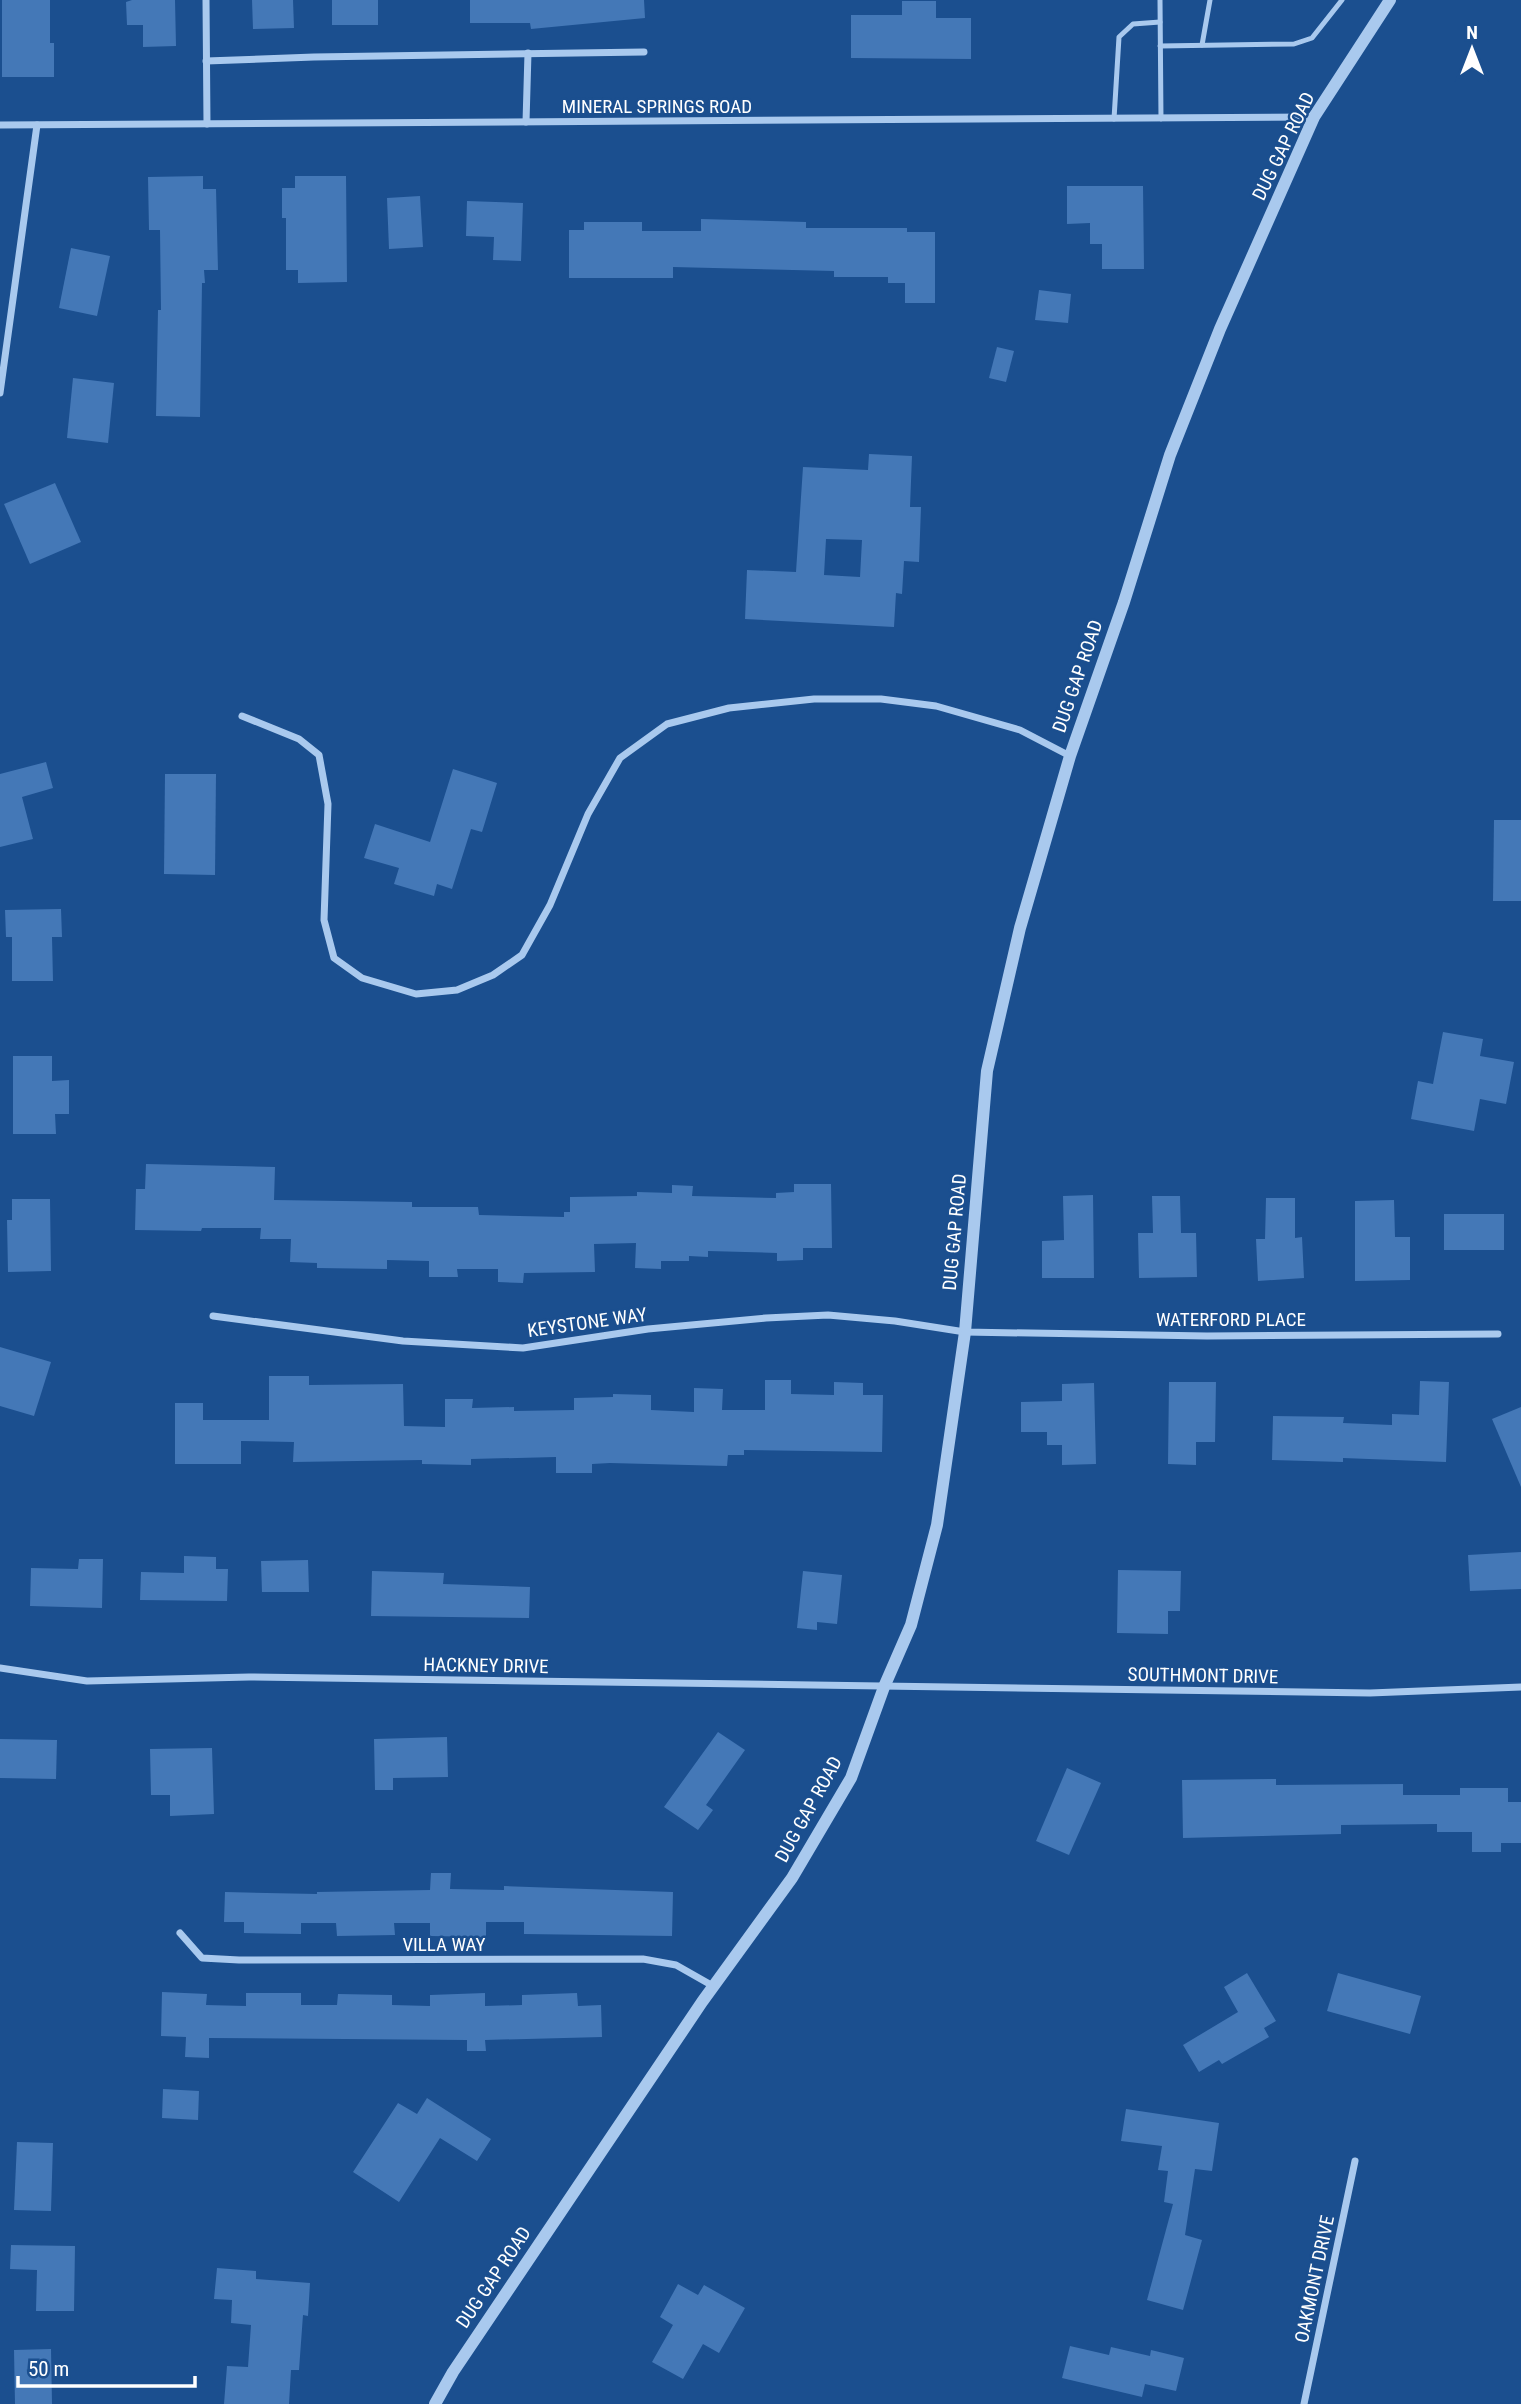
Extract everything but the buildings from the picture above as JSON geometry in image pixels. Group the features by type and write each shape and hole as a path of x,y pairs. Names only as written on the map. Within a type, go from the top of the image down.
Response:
{"street":[{"path":"206,0 207,124"},
{"name":"DUG GAP ROAD","path":"435,2404 453,2372 575,2187 713,1986 793,1878 850,1778 884,1687 911,1625 937,1525 965,1332 987,1071 1020,928 1070,757 1124,602 1170,455 1220,329 1314,117 1391,0"},
{"path":"206,61 644,52"},
{"path":"526,122 528,53"},
{"name":"MINERAL SPRINGS ROAD","path":"0,125 1314,117"},
{"path":"0,393 37,125"},
{"path":"242,716 299,739 319,755 328,804 324,920 334,958 362,978 416,994 457,990 493,975 522,954 550,905 588,814 620,758 667,724 729,708 814,699 881,699 936,706 1020,730 1070,757"},
{"name":"KEYSTONE WAY","path":"213,1316 403,1340 523,1348 648,1329 828,1315 965,1332"},
{"name":"WATERFORD PLACE","path":"965,1332 1208,1336 1498,1334"},
{"name":"HACKNEY DRIVE","path":"0,1668 87,1681 249,1677 884,1687"},
{"name":"SOUTHMONT DRIVE","path":"884,1687 1370,1693 1521,1687"},
{"name":"VILLA WAY","path":"180,1933 202,1958 643,1959 676,1965 713,1986"},
{"name":"OAKMONT DRIVE","path":"1304,2404 1354,2161"}],"lane":[{"path":"1160,0 1161,118"},
{"path":"1202,45 1210,0"},
{"path":"1160,46 1294,44 1312,38 1342,0"},
{"path":"1114,118 1119,37 1133,24 1160,22"}]}
